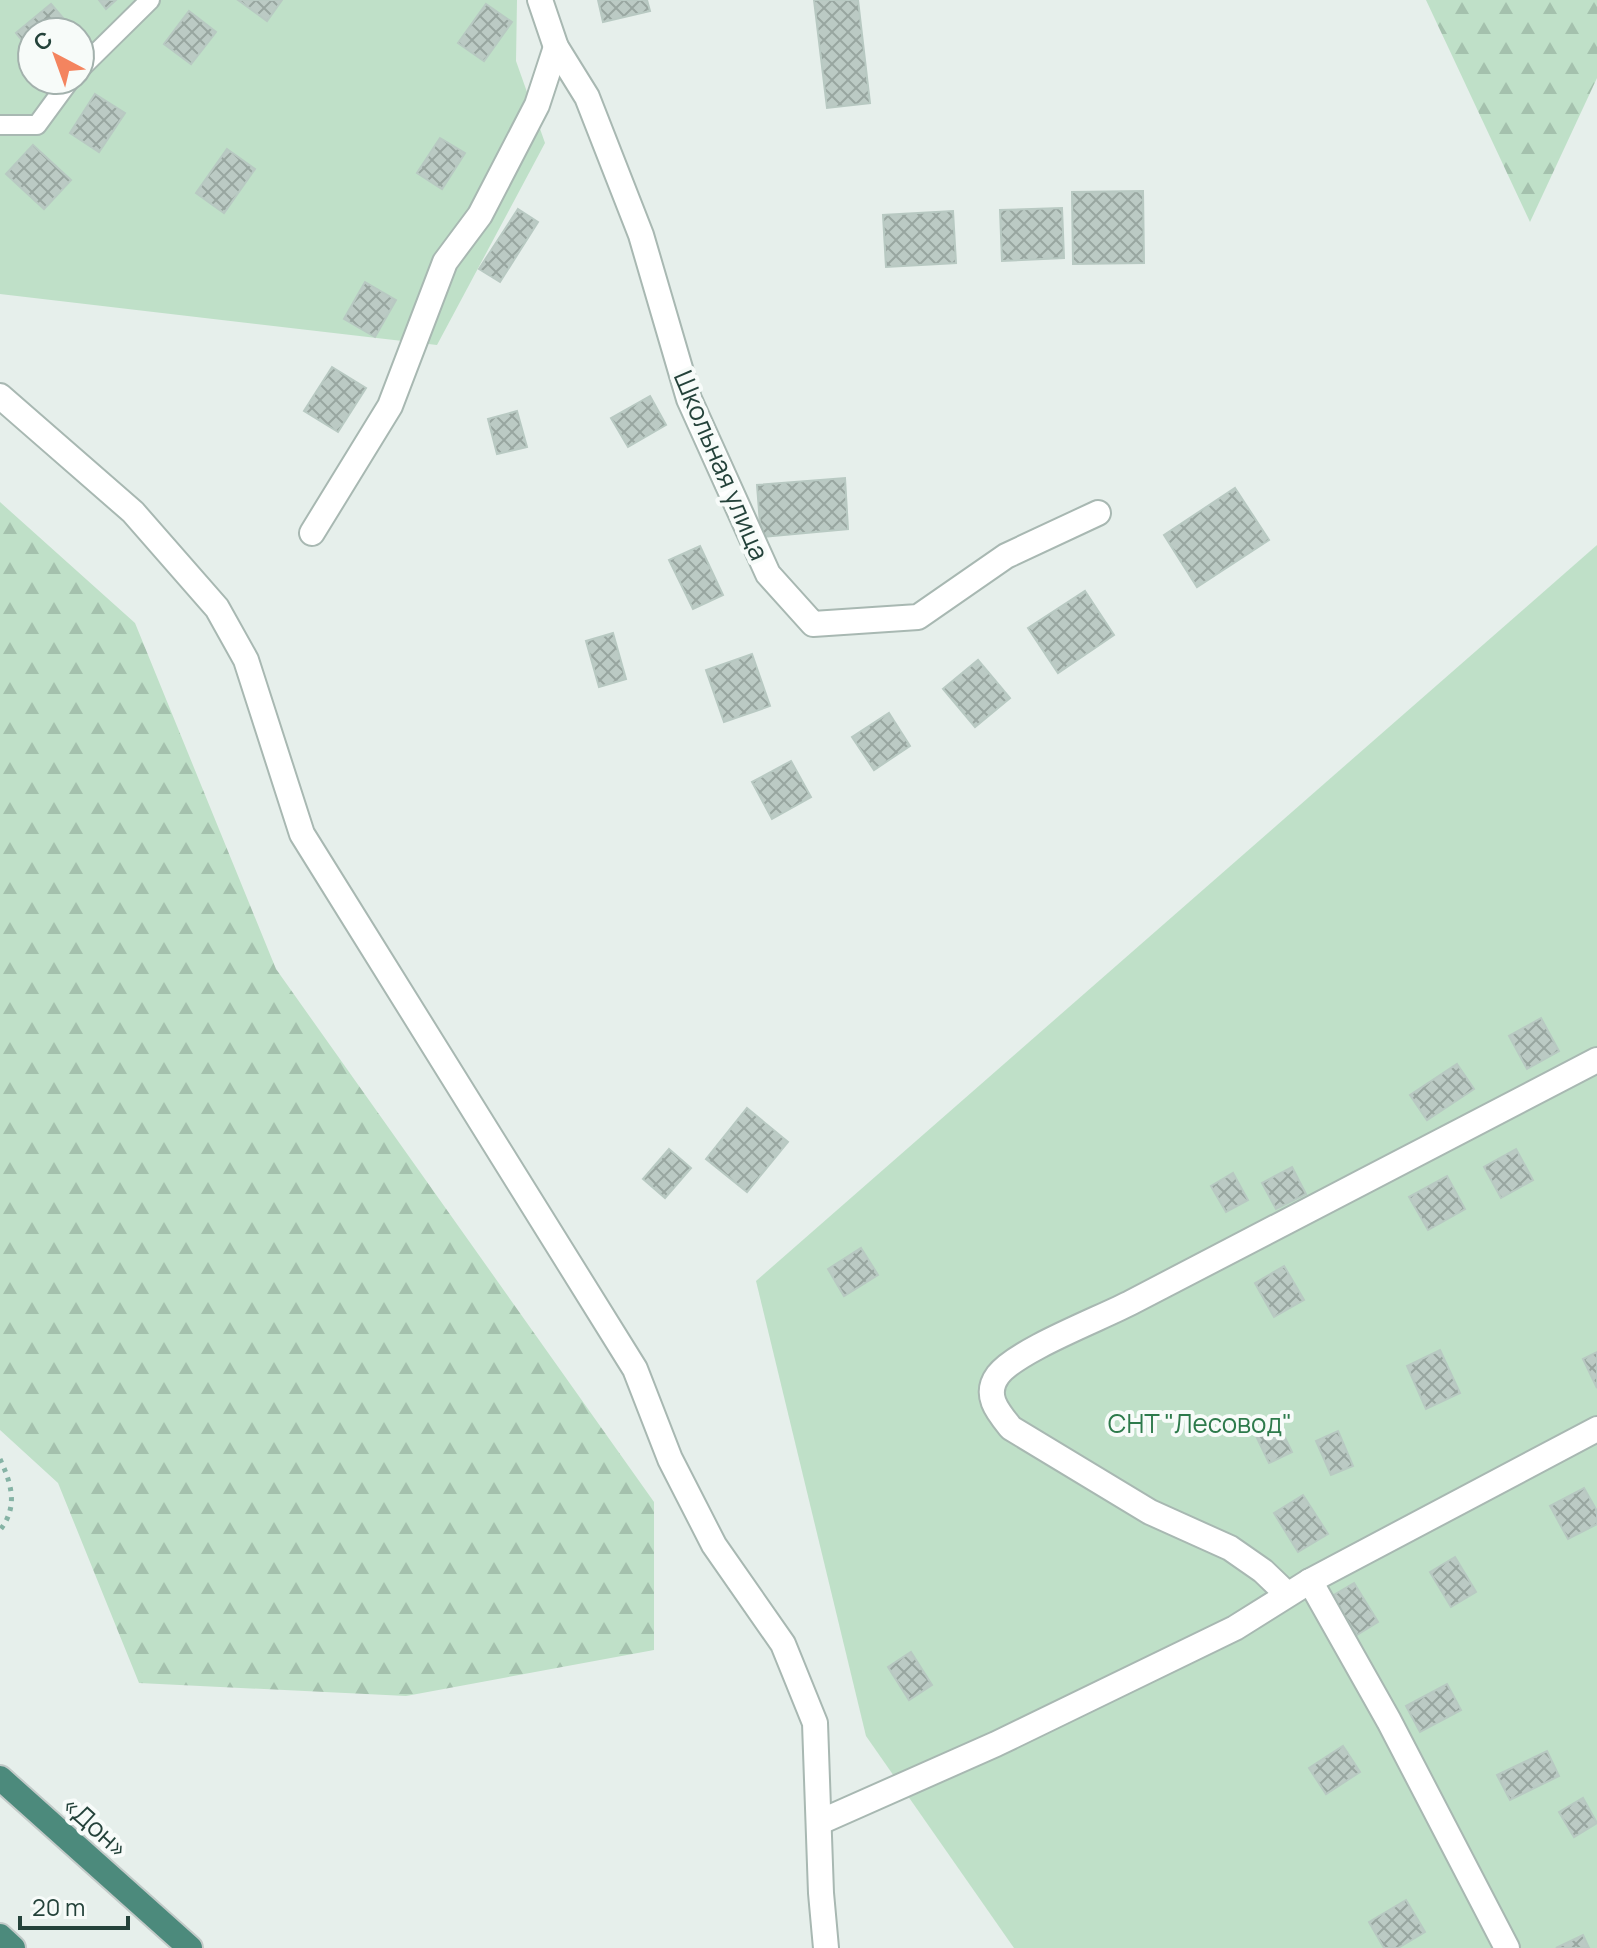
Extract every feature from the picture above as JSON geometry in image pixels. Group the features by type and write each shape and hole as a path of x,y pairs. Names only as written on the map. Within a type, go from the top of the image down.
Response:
{"highway":[{"name":"«Дон»","path":"0,1778 190,1948"},
{"path":"0,1936 13,1948"}],"street":[{"name":"Школьная улица","path":"540,0 556,47 587,97 641,235 689,399 768,574 813,624 918,617 1006,556 1098,513"},
{"path":"312,533 390,406 445,262 480,215 537,105 556,47"},
{"path":"0,396 133,512 217,608 246,660 302,834 635,1369 670,1459 714,1545 783,1644 815,1723 826,1948"},
{"path":"1287,1594 1263,1571 1230,1548 1150,1512 1011,1428 994,1409 992,1394 998,1375 1024,1355 1597,1060"},
{"path":"820,1822 1024,1731 1235,1628 1310,1581 1597,1429"},
{"path":"1310,1581 1389,1721 1507,1948"}],"lane":[{"path":"96,53 150,0"},
{"path":"0,125 37,125 58,96"}],"path":[{"path":"0,1459 13,1487 6,1522 0,1530"}],"green space":[{"path":"0,0 517,0 516,61 545,143 437,345 0,294"},
{"path":"1426,0 1597,0 1597,78 1530,222"},
{"path":"0,502 135,623 276,969 654,1502 654,1650 406,1696 139,1683 58,1483 0,1430"},
{"name":"СНТ \"Лесовод\"","path":"1597,545 1597,1948 1014,1948 866,1736 756,1281"}],"building":[{"path":"99,0 116,0 106,9"},
{"path":"238,0 282,0 267,21"},
{"path":"598,0 647,0 650,11 603,22"},
{"path":"814,0 858,0 870,103 827,108"},
{"path":"51,4 61,16 37,16"},
{"path":"486,4 512,22 484,61 458,43"},
{"path":"189,11 216,32 191,64 164,44"},
{"path":"96,95 125,113 99,152 70,133"},
{"path":"440,138 465,153 442,189 417,173"},
{"path":"33,145 71,180 44,209 6,174"},
{"path":"227,149 255,169 224,213 196,193"},
{"path":"1143,191 1144,263 1073,264 1072,192"},
{"path":"1062,208 1064,258 1002,261 1000,210"},
{"path":"518,209 538,222 500,282 479,269"},
{"path":"953,211 956,263 886,267 883,215"},
{"path":"365,282 396,300 375,337 344,319"},
{"path":"332,367 366,388 338,432 304,411"},
{"path":"650,396 666,425 628,447 611,418"},
{"path":"517,411 527,447 497,454 488,419"},
{"path":"845,478 848,529 761,537 757,485"},
{"path":"1235,488 1269,540 1197,587 1164,535"},
{"path":"700,546 723,595 693,609 669,560"},
{"path":"1085,591 1114,635 1058,673 1028,628"},
{"path":"613,633 626,679 599,687 586,641"},
{"path":"752,654 770,706 724,722 706,670"},
{"path":"978,660 1010,698 975,727 943,689"},
{"path":"889,713 910,746 874,770 852,737"},
{"path":"791,761 811,797 772,819 752,782"},
{"path":"1541,1018 1559,1051 1527,1069 1509,1036"},
{"path":"1457,1064 1474,1089 1427,1120 1410,1095"},
{"path":"747,1108 788,1142 747,1192 706,1159"},
{"path":"669,1149 691,1168 665,1198 643,1179"},
{"path":"1516,1149 1533,1180 1501,1198 1484,1167"},
{"path":"1292,1167 1306,1194 1276,1209 1262,1183"},
{"path":"1233,1173 1248,1200 1226,1212 1211,1186"},
{"path":"1447,1176 1465,1209 1428,1230 1409,1197"},
{"path":"861,1248 878,1275 844,1296 828,1269"},
{"path":"1284,1266 1304,1300 1274,1317 1255,1283"},
{"path":"1440,1350 1460,1393 1426,1409 1407,1366"},
{"path":"1597,1352 1597,1388 1583,1359"},
{"path":"1279,1425 1292,1452 1269,1463 1256,1436"},
{"path":"1338,1431 1353,1466 1331,1475 1316,1441"},
{"path":"1584,1488 1597,1511 1597,1524 1568,1539 1550,1506"},
{"path":"1303,1495 1328,1534 1298,1552 1274,1513"},
{"path":"1455,1557 1476,1592 1451,1607 1430,1572"},
{"path":"1354,1583 1378,1622 1357,1635 1332,1596"},
{"path":"911,1652 932,1685 909,1700 888,1667"},
{"path":"1447,1684 1461,1710 1420,1732 1406,1706"},
{"path":"1343,1746 1360,1772 1326,1794 1309,1768"},
{"path":"1547,1751 1559,1776 1510,1800 1497,1775"},
{"path":"1583,1798 1597,1823 1574,1837 1559,1812"},
{"path":"1406,1900 1425,1932 1398,1948 1384,1948 1369,1922"},
{"path":"1583,1935 1589,1948 1556,1948"}]}
